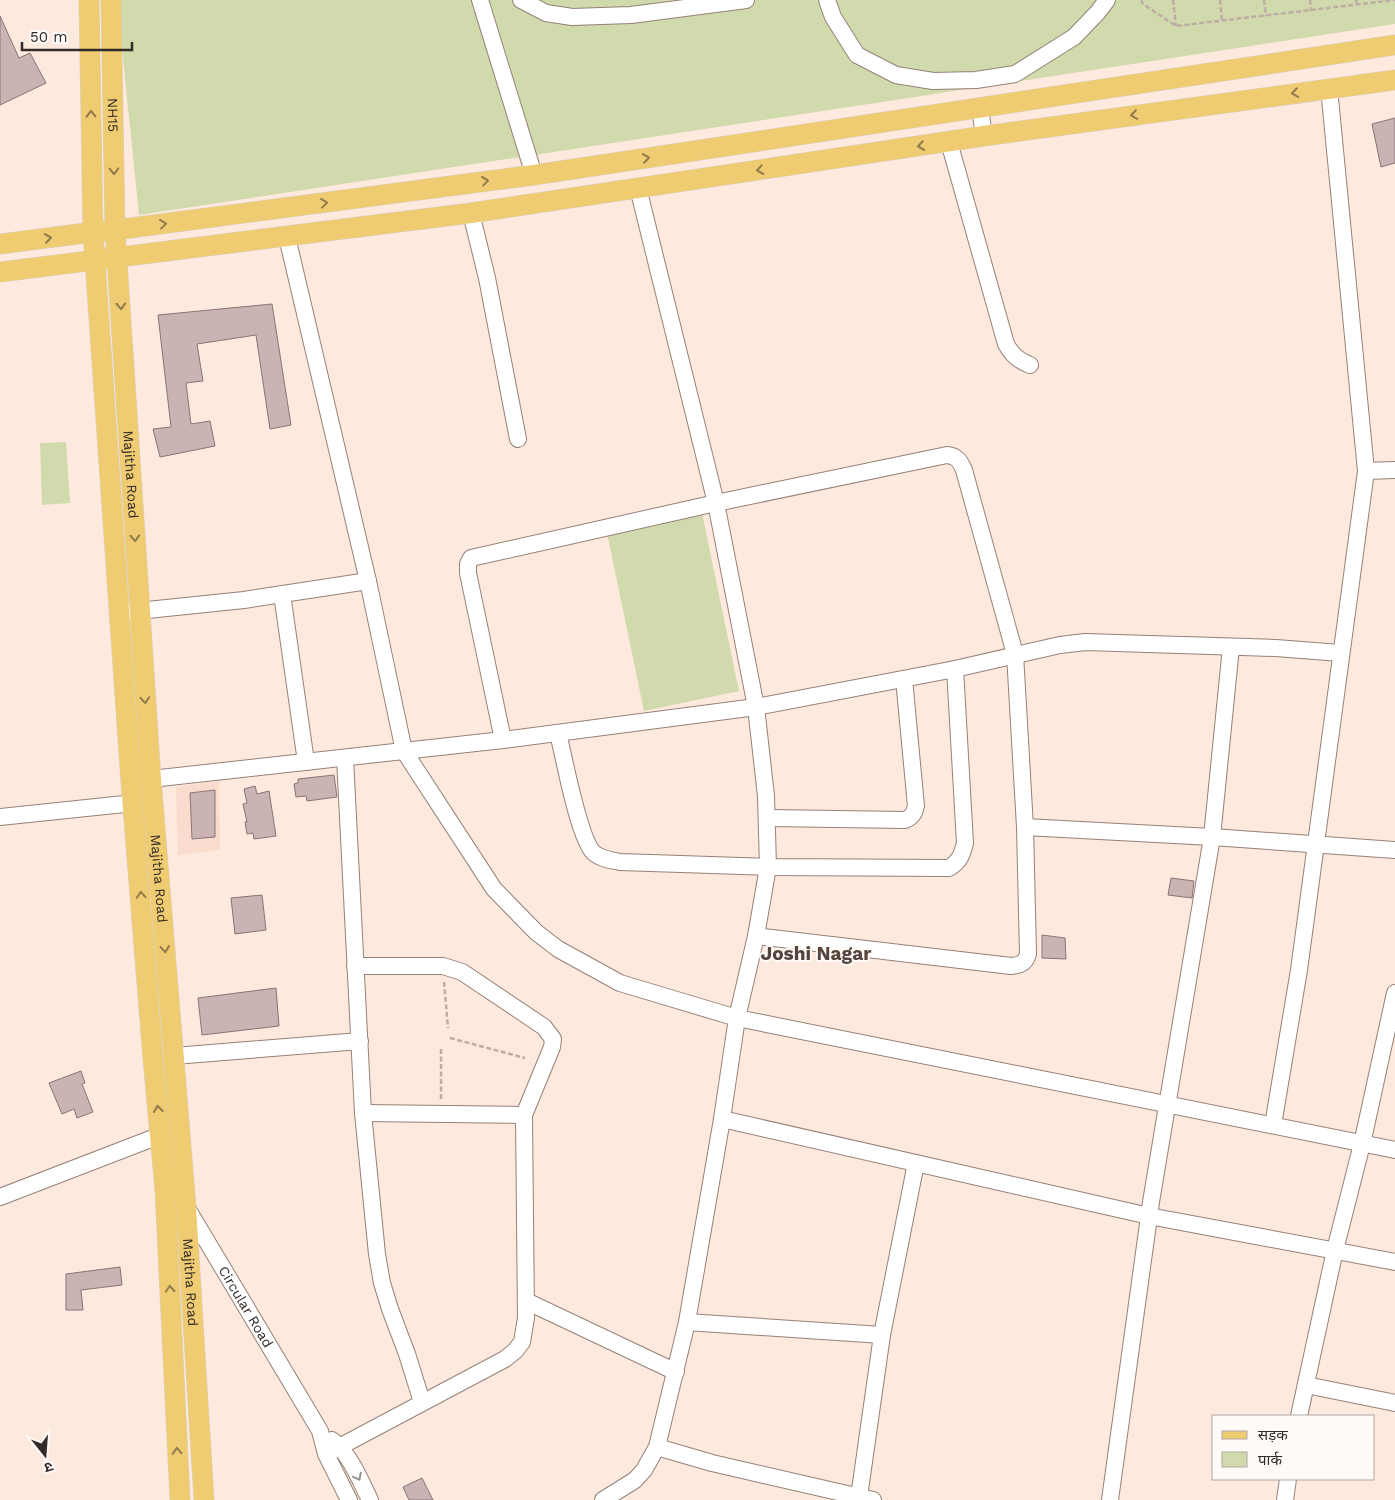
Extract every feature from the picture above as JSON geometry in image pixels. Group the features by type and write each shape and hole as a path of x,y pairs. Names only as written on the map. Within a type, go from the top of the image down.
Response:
{"main road":[{"name":"Majitha Road","path":"89,0 94,260 153,1060 165,1190 180,1500"},
{"name":"NH15","path":"111,0 115,230 118,257"},
{"path":"0,244 534,175 1395,45"},
{"path":"0,272 287,237 471,212 984,136 1395,80"},
{"name":"Majitha Road","path":"118,257 139,611 186,1207 204,1500"}],"street":[{"path":"480,0 534,175"},
{"path":"521,0 546,13 572,17 631,15 746,0"},
{"path":"827,0 832,17 857,55 896,76 933,81 976,80 1015,74 1074,37 1098,12 1106,0"},
{"path":"1273,1125 1299,970 1340,653 1366,471 1330,88"},
{"path":"980,108 984,136"},
{"path":"949,142 1006,344 1016,359 1030,365"},
{"path":"604,1500 635,1480 644,1470 657,1447 676,1372 686,1322 722,1119 737,1018 756,936 768,867 768,818 756,707 716,503 638,188"},
{"path":"471,212 487,278 518,439"},
{"path":"287,237 368,581 404,751 494,889 536,932 558,949 620,983 737,1018 1395,1150"},
{"path":"503,740 468,572 471,558 716,503 947,455 958,458 964,470 1014,654 1026,827 1028,954 1026,961 1020,965 1011,966 756,936"},
{"path":"1366,471 1395,470"},
{"path":"119,613 282,594 368,581"},
{"path":"282,594 306,762"},
{"path":"151,779 503,740 756,707 955,669 1014,654 1085,642 1276,648 1340,653"},
{"path":"1110,1500 1149,1216 1212,837 1231,647"},
{"path":"558,733 583,835 595,854 606,859 620,862 768,867 949,868 958,863 965,843 955,669"},
{"path":"768,818 905,820 911,818 916,806 904,679"},
{"path":"346,758 355,966 364,1113 377,1254 382,1283 422,1402"},
{"path":"0,817 134,803"},
{"path":"1026,827 1315,843 1395,850"},
{"path":"333,1450 505,1359 522,1342 526,1301 524,1115 552,1047 553,1039 544,1027 454,968 443,966 355,966"},
{"path":"1299,1415 1335,1250 1362,1144 1395,993"},
{"path":"174,1056 360,1040"},
{"path":"364,1113 524,1115"},
{"path":"722,1119 1149,1216 1395,1262"},
{"path":"0,1197 161,1135"},
{"path":"657,1447 712,1463 866,1499 882,1335 916,1162"},
{"name":"Circular Road","path":"165,1190 186,1207 320,1431 370,1500"},
{"path":"526,1301 676,1372"},
{"path":"686,1322 882,1335"},
{"path":"1306,1386 1395,1404"},
{"name":"Circular Road","path":"333,1450 348,1500"},
{"path":"1285,1500 1288,1480"}],"path":[{"path":"1141,0 1143,4 1176,26 1395,0"},
{"path":"1173,0 1176,26"},
{"path":"1220,0 1222,21"},
{"path":"1264,0 1266,16"},
{"path":"1310,0 1311,11"},
{"path":"1356,0 1357,5"},
{"path":"443,979 448,1028"},
{"path":"450,1038 525,1058"},
{"path":"441,1048 441,1104"}],"shaded area":[{"path":"219,781 220,850 178,855 176,787"}],"green space":[{"path":"117,0 1395,0 1395,24 139,215"},
{"path":"66,442 70,503 42,505 40,443"},
{"path":"702,513 739,691 644,711 607,533"}],"building":[{"path":"0,16 19,58 30,53 46,83 0,105"},
{"path":"1395,118 1395,163 1381,167 1372,124"},
{"path":"272,304 291,425 270,429 256,335 197,344 203,381 186,383 191,424 210,421 215,446 160,457 153,429 171,427 158,315"},
{"path":"334,775 337,797 307,801 306,796 296,797 294,784 298,783 298,779"},
{"path":"255,786 257,794 269,791 276,836 254,839 253,833 247,834 245,822 247,822 243,804 247,803 244,789"},
{"path":"215,790 215,837 192,839 190,793"},
{"path":"1171,878 1194,881 1192,898 1168,895"},
{"path":"262,895 266,930 235,934 231,898"},
{"path":"1042,935 1065,938 1066,959 1042,958"},
{"path":"276,988 279,1026 202,1035 198,998"},
{"path":"81,1071 85,1083 82,1084 93,1112 77,1118 74,1109 62,1114 49,1083"},
{"path":"120,1267 122,1285 81,1290 83,1310 66,1310 66,1274"},
{"path":"422,1478 433,1500 409,1500 403,1487"}],"district":[{"name":"Joshi Nagar","path":"816,953"}]}
